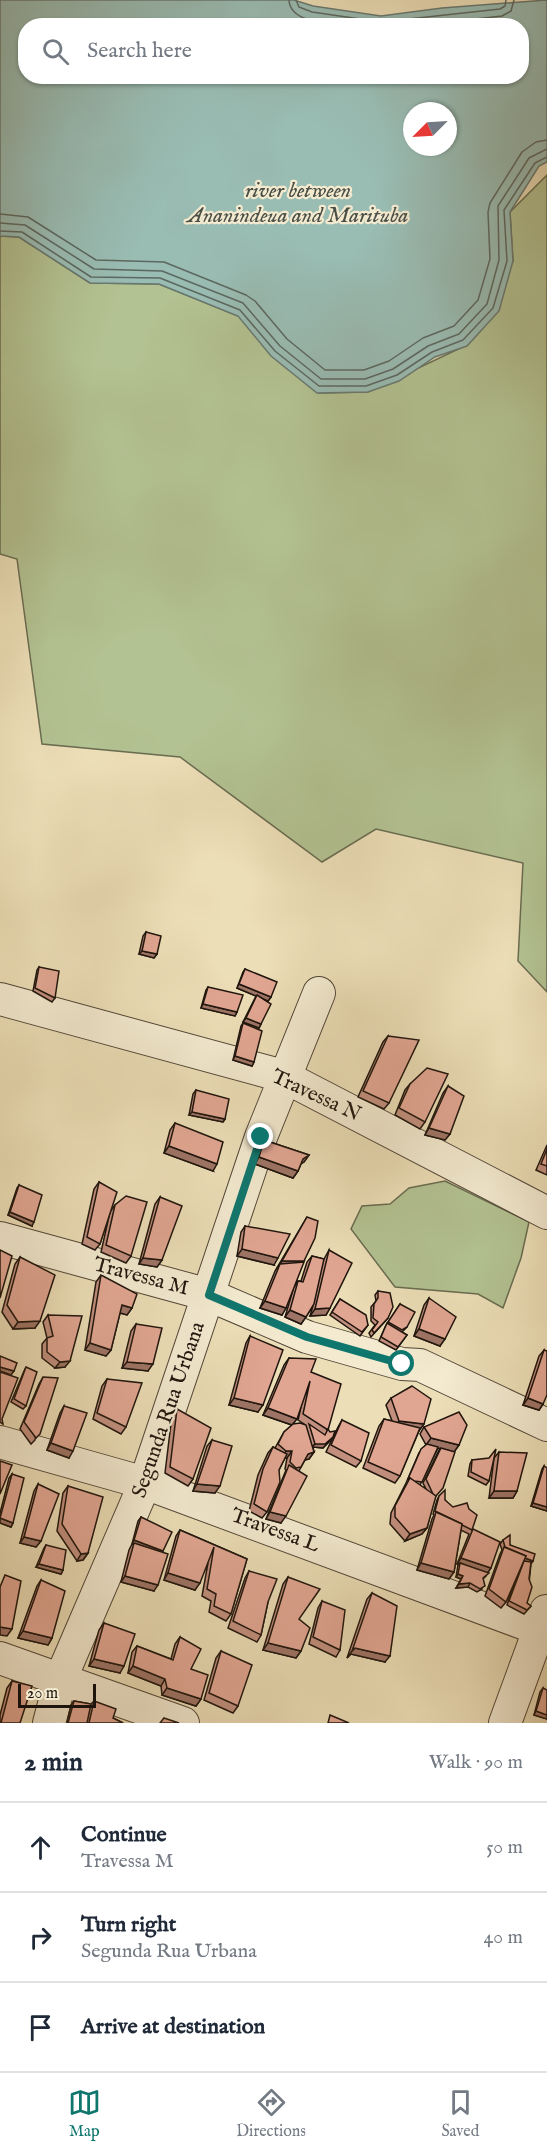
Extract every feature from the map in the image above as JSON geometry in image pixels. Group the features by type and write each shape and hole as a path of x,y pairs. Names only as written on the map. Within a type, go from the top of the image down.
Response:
{"street":[{"name":"Segunda Rua Urbana","path":"49,1723 61,1678 145,1483 283,1076 319,993"},
{"name":"Travessa N","path":"0,999 283,1076 547,1213"},
{"name":"Travessa M","path":"0,1238 209,1295 307,1337 402,1364 420,1365 547,1425"},
{"name":"Travessa L","path":"0,1442 145,1483 544,1624"},
{"path":"505,1723 544,1624"},
{"path":"0,1658 183,1723"}],"green space":[{"path":"26,107 319,393 368,392 467,345 513,261 510,212 547,175 547,992 518,961 523,863 376,829 322,862 180,757 42,744 17,559 0,554 0,236 19,237 90,283 159,284 238,316"},
{"path":"445,1181 529,1222 521,1258 503,1308 478,1294 395,1287 351,1229 362,1206 390,1204 409,1188"}],"water":[{"name":"river between Ananindeua and Marituba","path":"0,0 294,0 313,6 381,16 442,8 547,0 547,162 539,166 510,212 513,261 499,311 467,346 435,357 399,381 368,392 317,393 271,356 238,316 159,284 90,283 19,237 0,236"}],"building":[{"path":"146,932 161,936 157,954 142,951"},
{"path":"39,967 59,971 55,998 35,988"},
{"path":"245,969 277,982 271,997 239,984"},
{"path":"208,987 243,995 237,1012 203,1004"},
{"path":"257,995 271,1004 261,1024 246,1018"},
{"path":"243,1023 262,1031 254,1062 235,1056"},
{"path":"388,1036 419,1040 389,1103 363,1091"},
{"path":"427,1068 448,1074 425,1122 399,1108 410,1084"},
{"path":"448,1086 464,1096 450,1134 429,1128"},
{"path":"196,1090 229,1099 225,1119 192,1112"},
{"path":"175,1123 223,1142 217,1164 169,1146"},
{"path":"264,1140 309,1155 303,1159 298,1171 259,1157"},
{"path":"547,1149 547,1166 541,1164"},
{"path":"99,1182 117,1192 100,1244 87,1237"},
{"path":"19,1185 42,1195 34,1222 10,1212"},
{"path":"126,1196 147,1202 131,1256 106,1245 115,1205"},
{"path":"160,1197 182,1206 162,1260 143,1258"},
{"path":"307,1217 318,1221 315,1238 304,1261 282,1261"},
{"path":"245,1226 290,1234 278,1258 242,1249"},
{"path":"0,1250 12,1256 0,1298"},
{"path":"329,1250 352,1263 330,1308 315,1309"},
{"path":"312,1256 324,1259 314,1304 306,1317 290,1310 298,1281 303,1282"},
{"path":"20,1257 55,1275 40,1321 18,1322 7,1305"},
{"path":"304,1262 286,1308 265,1301 280,1264"},
{"path":"101,1275 137,1294 132,1308 122,1305 111,1350 90,1343"},
{"path":"378,1291 390,1293 393,1307 388,1318 374,1333 372,1330 378,1322 373,1318"},
{"path":"429,1298 456,1317 445,1339 419,1329"},
{"path":"340,1299 366,1315 368,1325 362,1332 332,1312"},
{"path":"400,1304 415,1312 407,1327 402,1330 388,1322"},
{"path":"48,1315 82,1316 70,1361 60,1362 47,1352 47,1338 53,1336"},
{"path":"387,1323 407,1335 398,1347 381,1337"},
{"path":"136,1324 162,1328 153,1364 127,1362"},
{"path":"250,1336 283,1350 263,1405 234,1398"},
{"path":"544,1350 547,1351 547,1395 543,1404 528,1398"},
{"path":"0,1356 17,1363 14,1371 0,1367"},
{"path":"289,1358 316,1359 311,1372 341,1384 328,1430 303,1414 310,1381 297,1419 268,1408"},
{"path":"26,1367 37,1372 26,1406 14,1399"},
{"path":"0,1372 18,1378 2,1419 3,1424 0,1422"},
{"path":"43,1377 58,1378 40,1434 36,1438 24,1422"},
{"path":"107,1379 142,1383 126,1427 97,1413"},
{"path":"412,1386 431,1399 424,1424 399,1421 391,1398"},
{"path":"64,1406 87,1413 73,1451 51,1443"},
{"path":"177,1409 211,1428 193,1479 170,1467"},
{"path":"459,1412 467,1425 459,1445 431,1438 424,1427"},
{"path":"384,1419 420,1428 400,1476 368,1462"},
{"path":"342,1420 369,1433 361,1461 331,1445"},
{"path":"293,1424 306,1425 314,1452 308,1454 301,1467 296,1468 290,1462 292,1451 286,1451 278,1444 284,1432"},
{"path":"309,1424 325,1435 328,1429 330,1432 335,1431 333,1437 325,1444 315,1444"},
{"path":"212,1440 232,1446 220,1486 197,1484"},
{"path":"427,1444 438,1447 422,1482 410,1478 409,1480 421,1449"},
{"path":"273,1447 287,1454 279,1470 280,1482 267,1512 254,1504 263,1469"},
{"path":"441,1448 455,1452 443,1488 436,1496 426,1479"},
{"path":"496,1449 489,1481 471,1472 472,1460 489,1458"},
{"path":"499,1452 527,1453 517,1491 494,1491"},
{"path":"0,1461 12,1465 0,1494"},
{"path":"289,1465 307,1476 286,1516 270,1512"},
{"path":"544,1466 547,1468 547,1507 533,1503"},
{"path":"12,1474 24,1478 13,1523 0,1518"},
{"path":"410,1478 436,1496 427,1528 410,1534 395,1517 395,1506"},
{"path":"38,1484 59,1494 41,1541 24,1537"},
{"path":"68,1486 103,1497 88,1553 81,1554 62,1524"},
{"path":"445,1490 445,1500 453,1507 467,1503 469,1509 477,1515 472,1530 435,1511 439,1496"},
{"path":"436,1512 462,1524 454,1572 421,1563"},
{"path":"141,1517 172,1532 163,1551 134,1540"},
{"path":"473,1529 500,1542 491,1568 461,1558"},
{"path":"180,1530 247,1559 231,1614 214,1606 216,1594 207,1589 214,1547 200,1583 168,1573"},
{"path":"510,1535 510,1545 535,1554 533,1561 505,1547 503,1540"},
{"path":"134,1543 168,1554 158,1585 125,1576"},
{"path":"46,1545 66,1550 63,1570 39,1564"},
{"path":"504,1547 526,1556 506,1602 489,1589"},
{"path":"524,1561 531,1562 529,1579 532,1587 527,1603 531,1606 527,1610 509,1601"},
{"path":"460,1563 489,1573 483,1578 485,1586 480,1589 470,1583 459,1584 463,1576 458,1574"},
{"path":"249,1571 277,1579 268,1602 261,1635 233,1621"},
{"path":"5,1575 21,1581 12,1629 0,1627 0,1587"},
{"path":"288,1577 320,1589 299,1619 310,1628 301,1651 268,1643"},
{"path":"41,1580 65,1591 52,1638 23,1631"},
{"path":"372,1593 397,1606 390,1656 355,1648 352,1651"},
{"path":"322,1601 345,1610 340,1650 313,1637"},
{"path":"104,1623 135,1634 124,1666 94,1659"},
{"path":"180,1637 201,1649 191,1669 208,1675 201,1699 167,1688 165,1679 133,1666 137,1646 173,1660"},
{"path":"221,1651 252,1665 238,1706 209,1693"},
{"path":"12,1681 32,1686 20,1723 1,1723"},
{"path":"543,1688 547,1690 547,1715 536,1711"},
{"path":"74,1701 91,1704 87,1723 68,1723"},
{"path":"94,1701 116,1709 113,1718 123,1723 89,1723"},
{"path":"330,1715 349,1723 328,1723"},
{"path":"164,1718 179,1723 160,1723"}],"route":[{"path":"261,1137 209,1295 307,1337 402,1364"}]}
